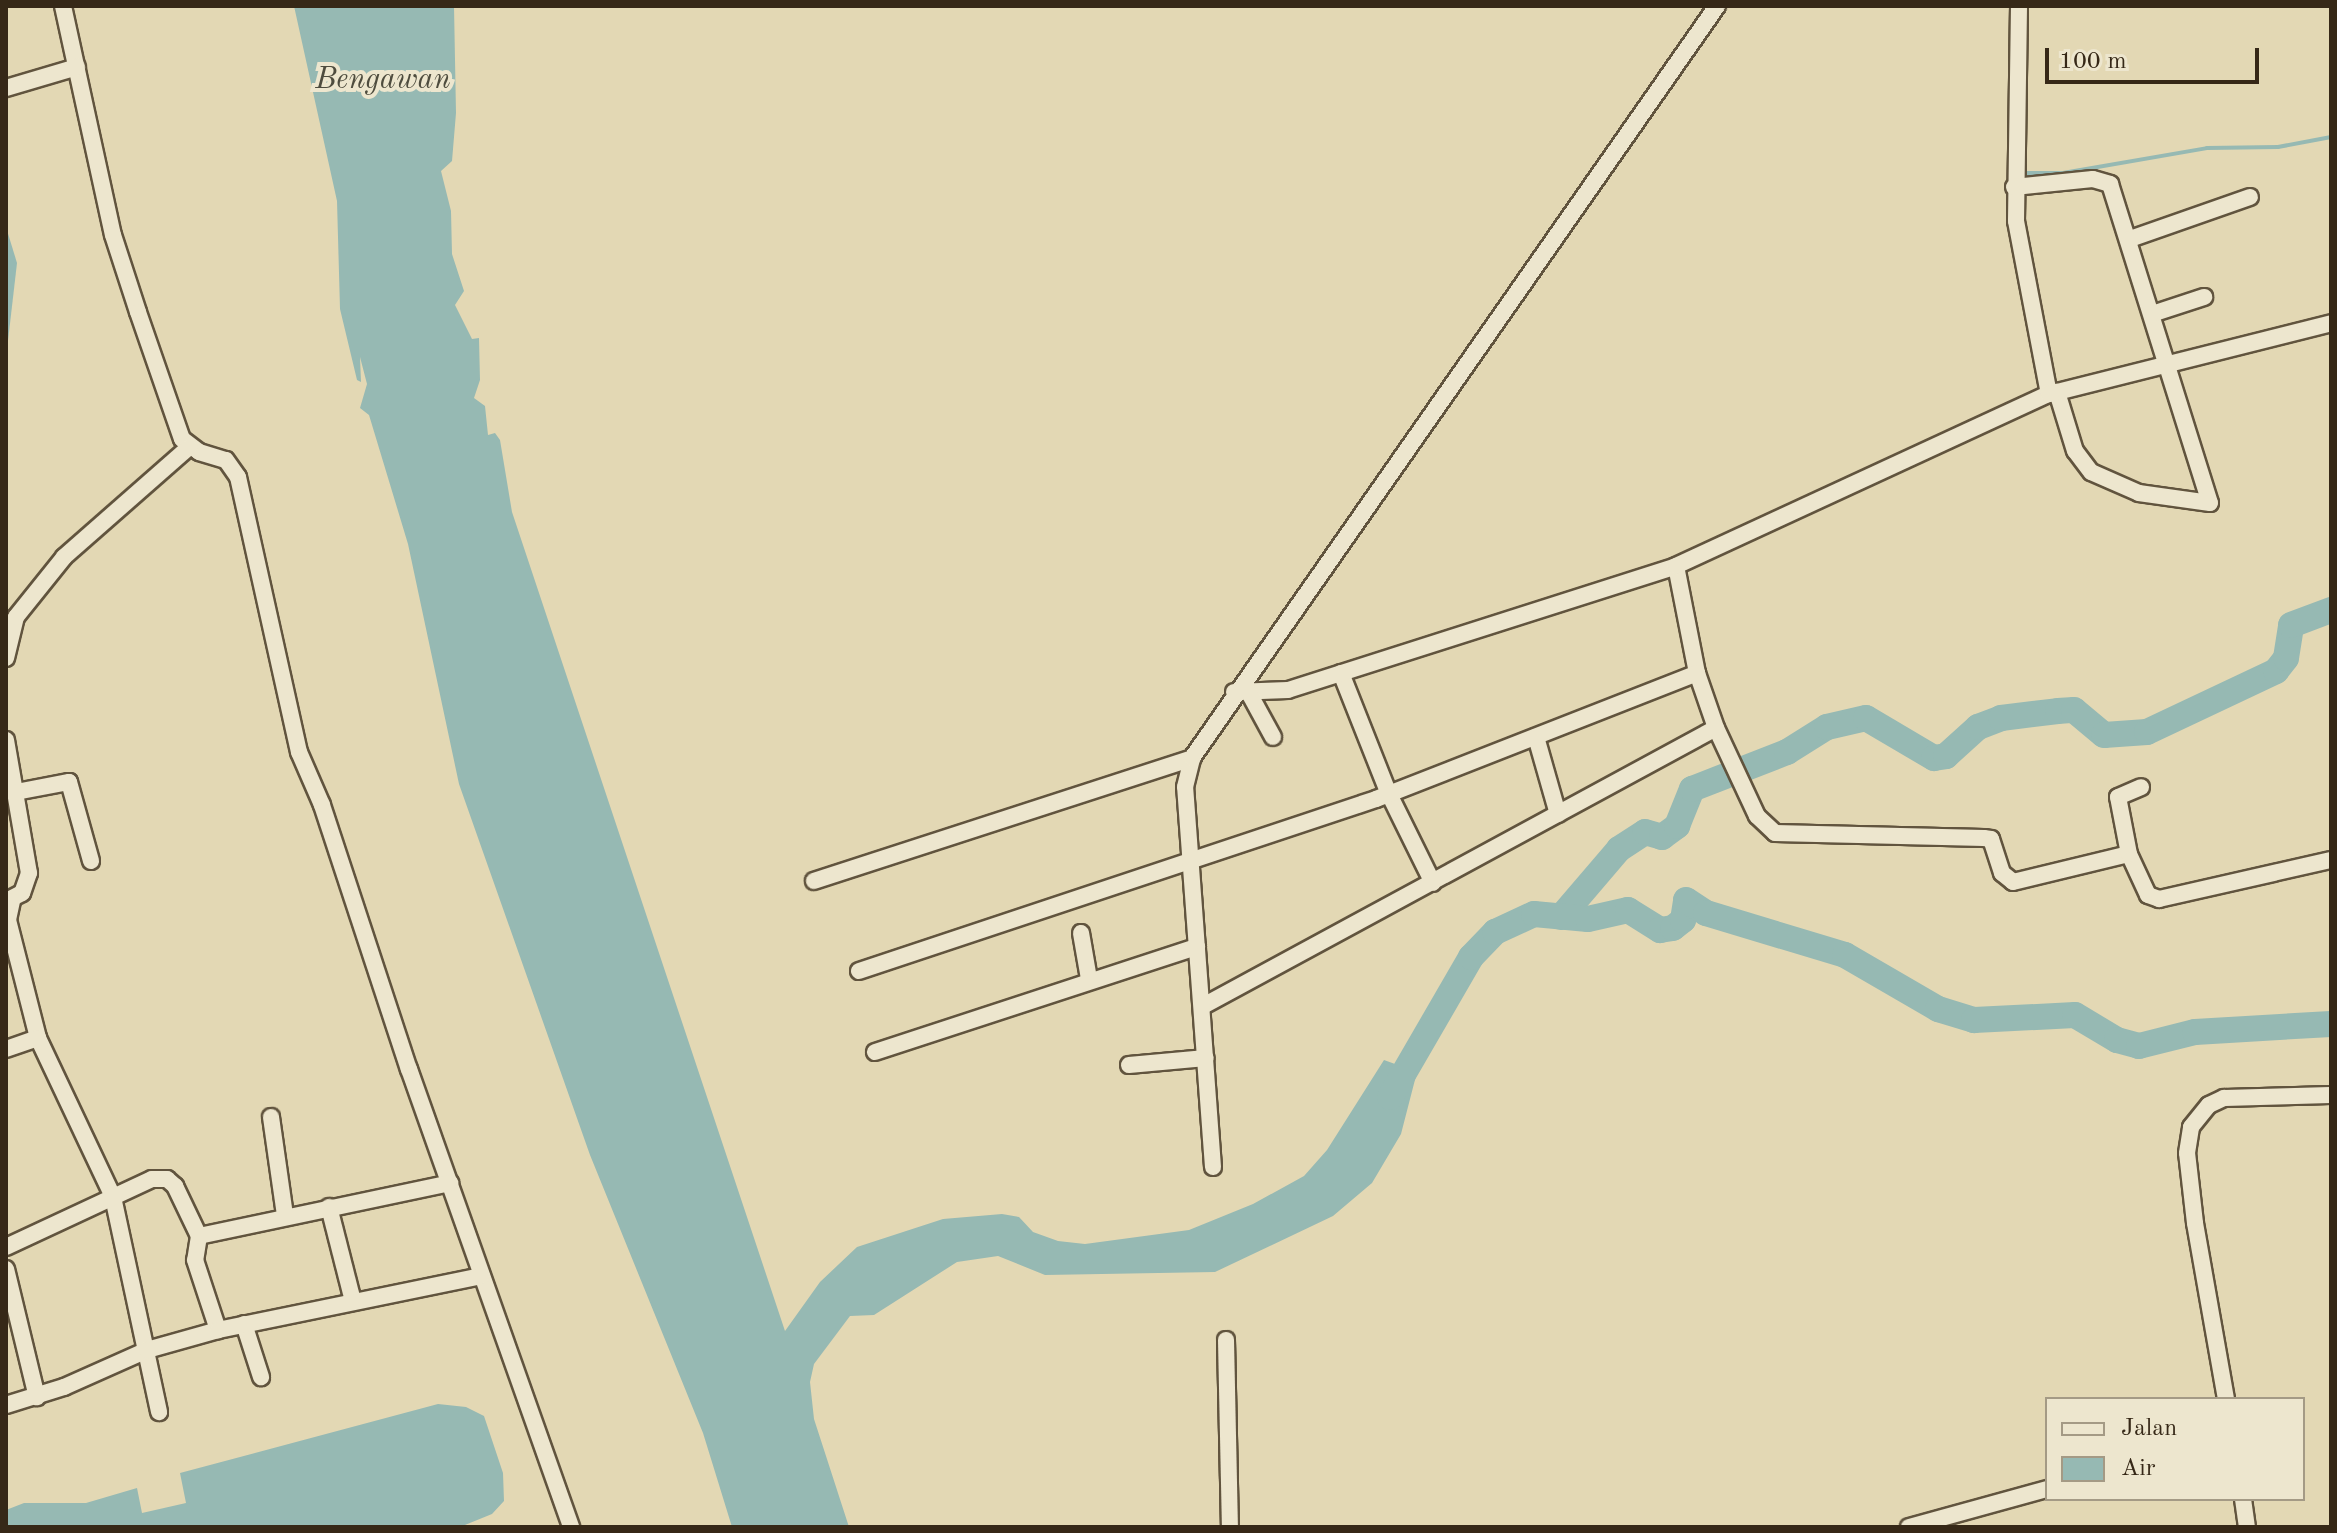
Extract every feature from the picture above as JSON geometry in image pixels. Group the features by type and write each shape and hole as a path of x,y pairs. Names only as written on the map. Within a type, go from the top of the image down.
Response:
{"street":[{"path":"63,6 113,235 178,430 189,447 226,460 238,477 299,752 322,805 571,1527"},
{"path":"1213,1167 1185,787 1192,758 1242,693 1717,6"},
{"path":"2019,6 2019,187 2021,257 2053,393 2075,451 2091,472 2139,493 2210,503 2114,190 2102,180 2019,187"},
{"path":"6,88 77,67"},
{"path":"2130,239 2250,197"},
{"path":"2152,314 2204,297"},
{"path":"1242,693 1288,690 1676,566 2053,393 2331,323"},
{"path":"6,658 8,634 16,617 64,557 189,447"},
{"path":"1676,566 1697,673 1716,728 1757,816 1775,833 1991,839 2002,873 2013,882 2129,854"},
{"path":"1341,673 1389,794 1433,883"},
{"path":"859,971 1389,794 1697,673"},
{"path":"1242,693 1273,737"},
{"path":"1203,1006 1716,728"},
{"path":"1536,737 1558,814"},
{"path":"6,740 29,873 28,884 9,901 8,920 38,1038 113,1197 159,1412"},
{"path":"814,881 1192,758"},
{"path":"16,792 69,782 91,861"},
{"path":"2141,787 2118,797 2129,854 2148,895 2159,899 2331,860"},
{"path":"1081,933 1089,979"},
{"path":"875,1052 1089,979 1197,947"},
{"path":"6,1049 38,1038"},
{"path":"1129,1065 1206,1058"},
{"path":"2226,1397 2195,1223 2187,1153 2191,1127 2209,1105 2224,1098 2331,1095"},
{"path":"271,1117 285,1215"},
{"path":"6,1247 152,1179 167,1179 184,1197 199,1236 195,1260 218,1330"},
{"path":"199,1236 285,1215 450,1183"},
{"path":"329,1207 353,1301"},
{"path":"6,1269 37,1397"},
{"path":"6,1405 37,1397 147,1350 218,1330 482,1276"},
{"path":"244,1324 261,1377"},
{"path":"1226,1340 1230,1527"},
{"path":"1909,1527 2045,1490"},
{"path":"2243,1501 2247,1527"}],"water":[{"name":"Bengawan","path":"294,6 454,6 456,113 452,161 441,171 451,211 452,254 464,291 455,305 472,339 479,338 480,380 474,398 485,406 488,435 495,433 500,440 512,512 785,1331 820,1282 857,1247 943,1219 1002,1214 1019,1217 1033,1232 1058,1241 1085,1244 1189,1230 1253,1204 1304,1176 1327,1150 1384,1060 1417,1072 1401,1134 1372,1183 1333,1216 1215,1272 1045,1275 998,1256 957,1262 874,1315 850,1316 814,1364 810,1382 814,1419 849,1527 732,1527 703,1433 590,1155 459,784 408,544 369,415 360,408 367,384 360,357 361,382 357,380 340,309 337,201"},
{"path":"6,227 17,263 6,358"},
{"path":"438,1404 466,1407 484,1416 503,1473 504,1501 492,1514 460,1527 6,1527 6,1510 24,1503 86,1503 137,1488 142,1513 186,1503 180,1473"}],"waterway":[{"path":"2020,173 2063,173 2207,148 2278,147 2331,137"},
{"path":"1561,917 1619,849 1645,832 1662,837 1677,826 1692,789 1787,752 1827,727 1866,718 1934,758 1946,756 1978,727 2001,718 2058,711 2074,710 2104,735 2147,732 2276,671 2286,658 2291,625 2331,610"},
{"path":"1390,1097 1471,957 1495,932 1534,914 1588,919 1628,910 1660,930 1673,928 1683,920 1686,900 1706,913 1845,955 1938,1009 1974,1020 2075,1015 2117,1040 2139,1046 2195,1032 2331,1024"}]}
